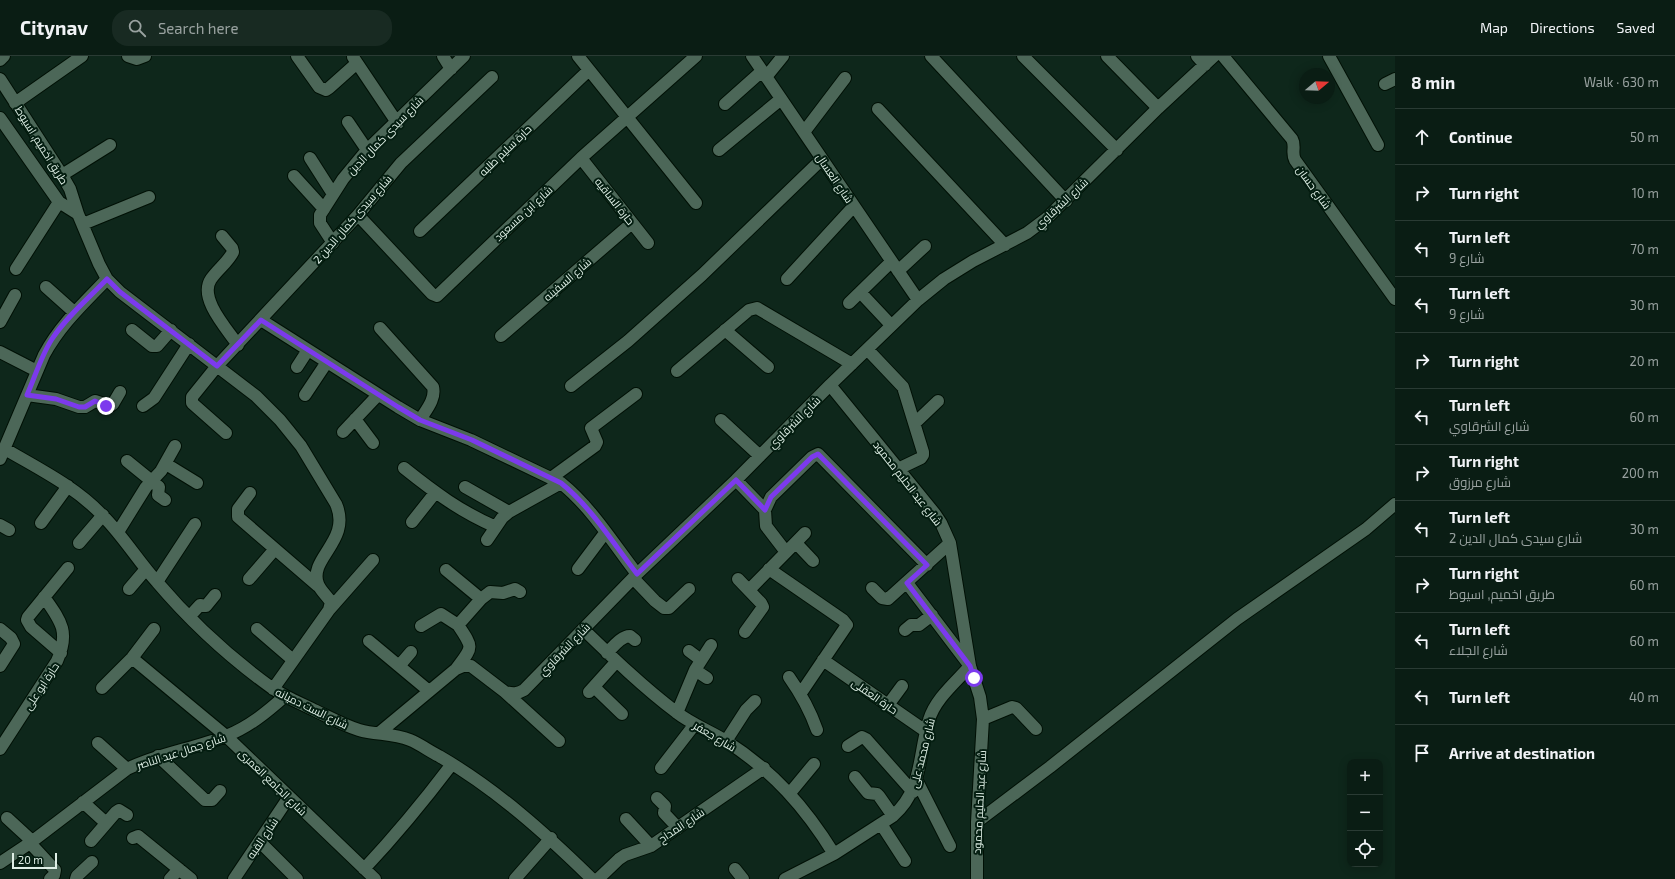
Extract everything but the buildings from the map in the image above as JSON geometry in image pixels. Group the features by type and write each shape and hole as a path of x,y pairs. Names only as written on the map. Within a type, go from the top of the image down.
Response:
{"street":[{"path":"0,60 4,56"},
{"path":"15,103 82,56"},
{"path":"128,56 137,59 145,56"},
{"path":"297,56 322,89 329,88 354,59 396,121"},
{"path":"443,56 451,68"},
{"name":"شارع سيدى كمال الدين","path":"333,243 320,223 320,215 333,194 367,150 464,56"},
{"path":"578,56 696,203"},
{"name":"شارع ابن مسعود","path":"358,215 432,294 437,296 581,158 696,56"},
{"name":"شارع العسال","path":"752,56 918,300"},
{"path":"725,104 764,74 783,56"},
{"path":"932,56 1066,201"},
{"path":"1023,56 1116,150"},
{"path":"1107,56 1158,108"},
{"name":"شارع حسان","path":"1223,56 1292,139 1294,146 1292,153 1295,160 1395,299"},
{"path":"1329,56 1378,145"},
{"name":"شارع الشرقاوي","path":"505,692 512,694 524,690 635,576 736,480 830,385 918,300 950,275 973,261 1027,233 1047,218 1066,201 1205,59"},
{"name":"حارة سليم طلبه","path":"420,231 589,70"},
{"name":"شارع سيدى كمال الدين 2","path":"226,433 195,406 191,400 217,366 333,243 401,163 492,77"},
{"path":"804,132 845,78"},
{"name":"طريق اخميم, اسيوط","path":"0,81 70,189 80,219 107,279 120,292 256,396 280,420 301,446 336,504 340,514 340,525 337,535 318,569 316,576 318,586"},
{"path":"719,150 781,99"},
{"path":"878,109 1005,245"},
{"name":"طريق اخميم, اسيوط","path":"0,118 58,202 80,219"},
{"path":"348,122 367,150"},
{"path":"14,139 31,127"},
{"path":"62,175 110,145"},
{"path":"310,158 333,194"},
{"name":"حارة الساقيه","path":"581,158 648,243"},
{"path":"571,386 628,341 702,276 822,159"},
{"path":"294,176 324,209"},
{"path":"80,219 149,197"},
{"path":"16,268 58,202"},
{"path":"786,279 854,206"},
{"name":"شارع السفينه","path":"501,336 632,223"},
{"path":"222,236 232,248 233,252 210,280 207,289 208,299 238,345"},
{"path":"849,303 860,292 925,246"},
{"path":"4,444 52,339 74,312 107,279"},
{"path":"46,287 74,312"},
{"path":"860,292 892,325"},
{"path":"0,322 16,295"},
{"path":"676,371 749,310 757,308 852,364"},
{"path":"261,320 420,420 472,440 556,481 574,493 654,601 664,608 669,608 689,589"},
{"path":"380,328 433,387 433,399 420,420"},
{"path":"132,330 152,346 157,346 171,330"},
{"path":"725,330 768,366"},
{"path":"143,406 154,398 189,344"},
{"path":"867,349 903,386 915,424 923,455 921,458 898,469"},
{"path":"297,367 308,350"},
{"path":"0,352 37,371"},
{"path":"305,396 327,362"},
{"name":"شارع عبد الحليم محمود","path":"830,385 935,514 946,533 950,544 970,666 980,697 983,720 977,822 977,879"},
{"path":"27,395 56,399 79,407 85,407 95,401 110,406 113,404 120,392"},
{"path":"487,540 509,512 556,481 595,446 597,442 591,428 636,394"},
{"path":"343,432 378,395"},
{"path":"915,424 938,401"},
{"path":"354,419 373,443"},
{"path":"721,420 760,456"},
{"name":"شارع الست دميانه","path":"4,444 68,486 103,515 146,569 188,617 215,643 273,689 341,723 360,730 396,735 411,740 452,764 486,786 551,838 592,879"},
{"path":"118,532 150,481 166,464 175,446"},
{"path":"786,552 766,526 765,510 771,497 812,457 818,454 927,565"},
{"path":"127,461 160,488 158,495 165,500"},
{"path":"166,464 197,483"},
{"path":"404,468 435,493 475,518 496,527"},
{"path":"736,480 765,510"},
{"path":"41,523 68,486"},
{"path":"465,487 509,512"},
{"path":"250,493 238,509 238,517 318,586 331,602 329,610"},
{"path":"412,522 435,493"},
{"path":"977,822 1056,762 1237,619 1366,529 1395,504"},
{"path":"79,543 103,515"},
{"path":"157,582 195,524"},
{"path":"578,569 605,533"},
{"path":"749,590 805,533"},
{"path":"796,543 813,561"},
{"path":"872,588 882,598 888,599 950,544"},
{"path":"249,579 275,549"},
{"path":"273,689 329,610 373,560"},
{"path":"61,653 28,624 28,617 68,568"},
{"path":"128,589 146,569"},
{"path":"769,569 846,622 845,628 801,693"},
{"path":"446,570 482,599"},
{"path":"738,579 763,607 745,632"},
{"path":"907,583 970,666"},
{"path":"458,625 490,592 504,593 515,589 520,592"},
{"path":"188,617 200,605 206,606 215,595"},
{"name":"حارة ابو على","path":"0,749 61,653 63,629 60,618 44,597"},
{"path":"379,733 456,668 469,652 470,648 468,640 458,625 441,614 421,626"},
{"path":"905,630 911,625 919,626 932,615"},
{"path":"257,629 293,660"},
{"name":"شارع جعفر","path":"583,629 616,662 677,713 726,742 764,768 790,793 817,826 834,854"},
{"path":"0,630 11,638 14,644 0,666"},
{"path":"102,688 132,658 154,630"},
{"path":"607,653 614,645 626,636 630,636 635,640"},
{"path":"369,641 429,691"},
{"path":"677,713 698,665 711,645"},
{"path":"689,651 706,678"},
{"path":"399,666 411,652"},
{"name":"شارع الجامع العمرى","path":"132,658 226,736 375,879"},
{"name":"حارة العقلى","path":"823,660 927,732"},
{"path":"616,662 591,690 622,714"},
{"path":"456,668 471,666 505,692 559,741"},
{"name":"شارع محمد على","path":"790,878 834,854 881,824 893,816 908,801 915,786 929,720 934,709 970,666"},
{"path":"789,677 801,693 817,730"},
{"path":"888,705 902,686"},
{"name":"شارع جمال عبد الناصر","path":"0,863 31,842 127,769 158,756 226,736 248,726 285,696"},
{"path":"726,742 746,710 755,700"},
{"path":"983,720 1012,707 1016,708 1036,729"},
{"path":"661,768 694,724"},
{"path":"848,746 862,737 865,738 915,786 950,846"},
{"path":"98,742 127,769"},
{"path":"158,756 205,800 212,800 220,791"},
{"path":"364,869 395,836 452,764"},
{"path":"790,793 814,764"},
{"name":"شارع المداح","path":"598,879 624,855 651,846 764,768"},
{"path":"854,777 868,793 877,794 893,816"},
{"name":"شارع القبه","path":"234,879 290,797"},
{"path":"657,798 665,806 664,814 678,828"},
{"path":"83,802 106,823"},
{"path":"91,841 119,810 127,815"},
{"path":"7,818 31,842 55,870 54,875 50,879"},
{"path":"626,819 651,846"},
{"path":"881,824 905,862"},
{"path":"133,838 138,836 191,879"},
{"path":"515,879 551,838"},
{"path":"260,842 297,879"},
{"path":"76,879 77,876 92,862"},
{"path":"170,879 179,869"},
{"path":"735,869 743,879"}],"route":[{"path":"106,406 95,401 85,407 79,407 56,399 27,395 52,339 62,325 107,279 120,292 217,366 261,320 420,420 472,440 561,483 574,493 637,574 736,480 765,510 771,497 815,454 818,454 927,565 907,583 970,666 974,678"}]}
